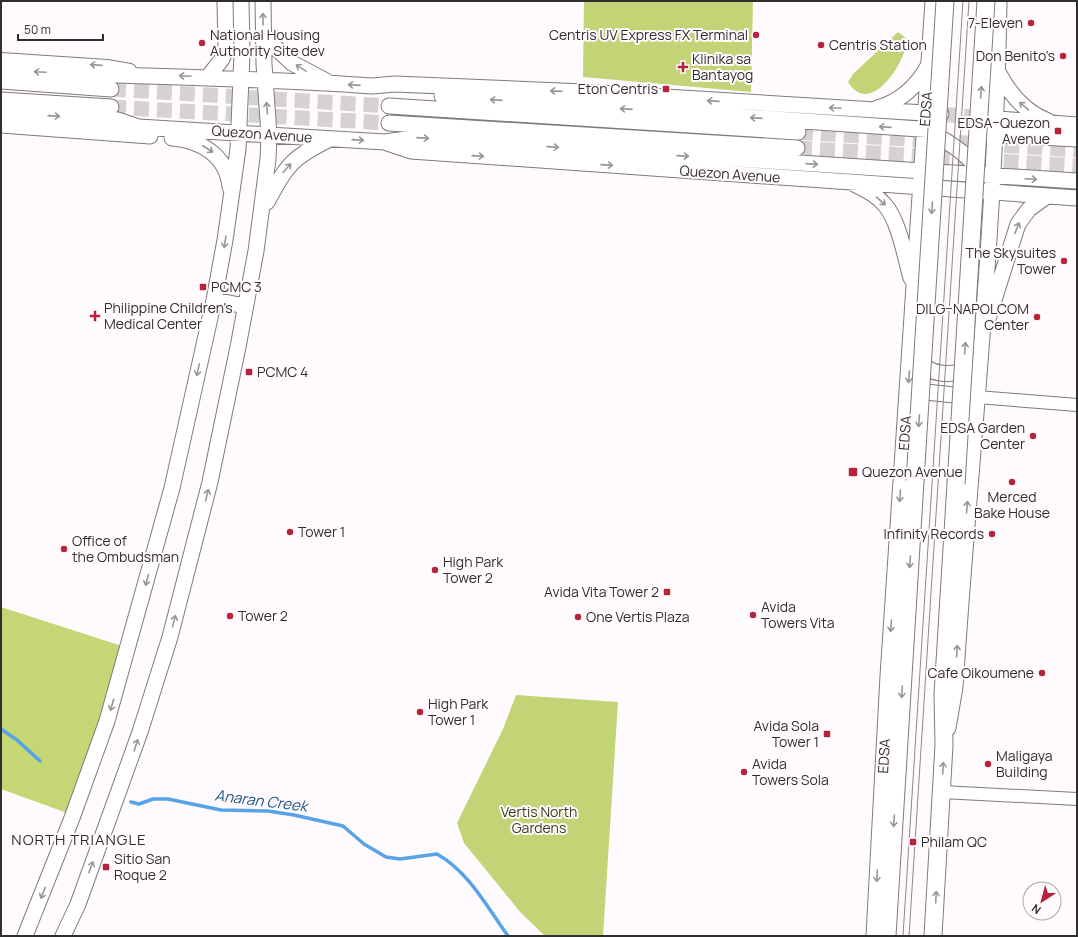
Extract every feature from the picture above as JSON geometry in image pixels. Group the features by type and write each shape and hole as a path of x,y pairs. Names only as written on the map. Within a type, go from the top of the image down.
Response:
{"highway":[{"name":"EDSA","path":"887,936 945,1"},
{"path":"933,936 944,745 943,694 986,1"}],"main road":[{"path":"208,77 222,59 226,49 225,1"},
{"path":"25,936 93,761 132,638 172,488 214,300 230,204 239,133 242,1"},
{"path":"63,936 78,904 128,769 170,637 210,482 246,306 261,214 269,136 265,80 263,1"},
{"name":"EDSA","path":"874,936 888,676 921,172 932,130 933,114 929,65 933,1"},
{"path":"942,1 933,114 945,130 987,176"},
{"path":"944,745 950,724 955,687 980,359 989,118 998,71 998,1"},
{"path":"264,37 286,58 301,68 324,80 336,84"},
{"path":"874,110 902,97 921,78 929,65"},
{"path":"1,70 108,76 163,75 372,86 395,84 578,92 933,114"},
{"path":"998,71 1009,91 1022,105 1041,118 1058,124"},
{"path":"1,81 112,89"},
{"path":"372,86 395,93 932,130 961,152 987,176"},
{"path":"1,100 111,107"},
{"path":"389,106 798,132"},
{"name":"Quezon Avenue","path":"1,112 118,120 139,126 269,136 331,138 384,142 414,138 1077,181"},
{"path":"989,118 1077,125"},
{"path":"389,124 797,148"},
{"name":"Quezon Avenue","path":"1,125 115,134 139,126"},
{"path":"115,134 187,139 208,149 226,170 230,185 230,204"},
{"path":"989,134 1077,139"},
{"path":"261,214 278,180 287,167 299,156 331,138"},
{"name":"Quezon Avenue","path":"384,142 411,151 1077,198"},
{"path":"847,181 870,193 888,209 896,227 914,288"},
{"path":"982,330 990,316 1018,224 1029,209 1047,196"},
{"path":"214,300 246,306"},
{"path":"910,353 924,367 940,373 958,373 966,370 980,359"},
{"path":"907,401 915,395 926,392 976,397"}],"street":[{"path":"1,59 107,66 163,75"},
{"path":"976,397 1077,405"},
{"path":"942,792 1077,799"}],"green space":[{"path":"584,1 753,1 751,92 583,77"},
{"path":"898,32 907,39 905,49 894,73 876,91 866,94 857,91 848,82 853,74"},
{"path":"1,607 125,647 70,814 1,789"},
{"name":"Vertis North Gardens","path":"516,695 618,702 603,936 545,936 521,913 464,843 457,823 503,729"}],"waterway":[{"name":"Anaran Creek","path":"1,729 17,740 40,761"},
{"name":"Anaran Creek","path":"131,802 139,804 153,799 168,799 221,810 268,811 294,815 343,826 364,844 386,857 400,859 437,854 459,870 468,880 508,936"}],"tunnel":[{"path":"111,89 389,106"},
{"path":"111,107 389,123"},
{"path":"941,114 983,118"},
{"path":"798,132 1077,150"},
{"path":"797,148 1077,166"}],"tram line":[{"path":"903,936 963,1"},
{"path":"909,936 969,1"}],"place":[{"name":"7-Eleven","path":"1031,23"},
{"name":"Centris UV Express FX Terminal","path":"756,35"},
{"name":"National Housing Authority Site dev","path":"202,43"},
{"name":"Centris Station","path":"821,45"},
{"name":"Don Benito's","path":"1063,56"},
{"name":"Klinika sa Bantayog","path":"683,67"},
{"name":"Eton Centris","path":"666,89"},
{"name":"EDSA–Quezon Avenue","path":"1058,131"},
{"name":"The Skysuites Tower","path":"1064,261"},
{"name":"PCMC 3","path":"203,287"},
{"name":"Philippine Children's Medical Center","path":"95,316"},
{"name":"DILG–NAPOLCOM Center","path":"1037,317"},
{"name":"PCMC 4","path":"249,372"},
{"name":"EDSA Garden Center","path":"1033,436"},
{"name":"Quezon Avenue","path":"853,472"},
{"name":"Merced Bake House","path":"1012,482"},
{"name":"Tower 1","path":"290,532"},
{"name":"Infinity Records","path":"992,534"},
{"name":"Office of the Ombudsman","path":"64,549"},
{"name":"High Park Tower 2","path":"435,570"},
{"name":"Avida Vita Tower 2","path":"667,592"},
{"name":"Avida Towers Vita","path":"753,615"},
{"name":"Tower 2","path":"230,616"},
{"name":"One Vertis Plaza","path":"578,617"},
{"name":"Cafe Oikoumene","path":"1042,673"},
{"name":"High Park Tower 1","path":"420,712"},
{"name":"Avida Sola Tower 1","path":"827,734"},
{"name":"Maligaya Building","path":"988,764"},
{"name":"Avida Towers Sola","path":"744,772"},
{"name":"Philam QC","path":"913,842"},
{"name":"Sitio San Roque 2","path":"106,867"}],"district":[{"name":"NORTH TRIANGLE","path":"79,840"}]}
